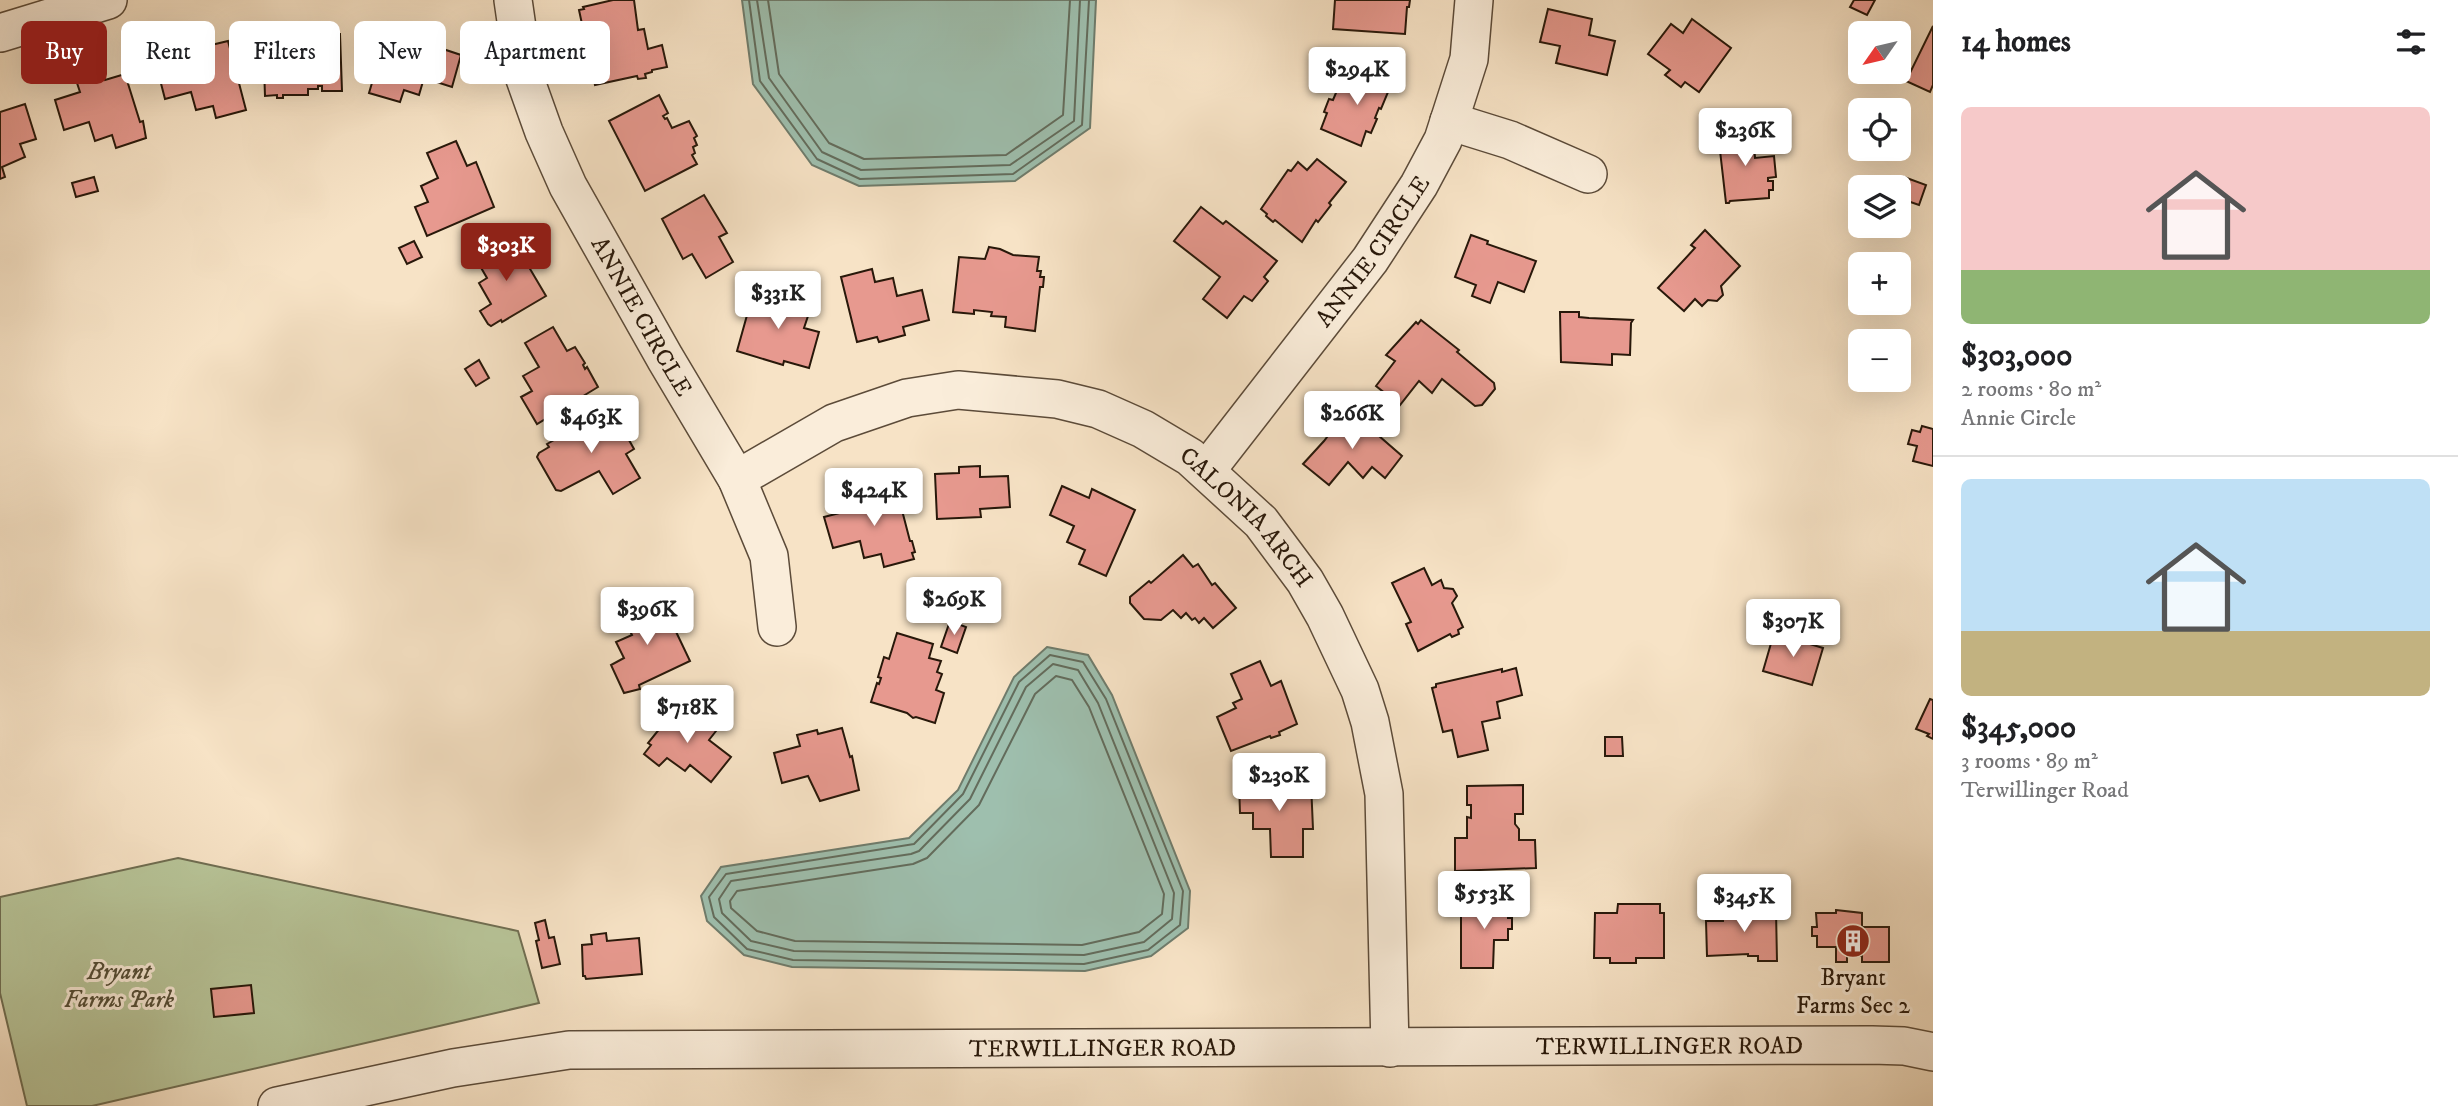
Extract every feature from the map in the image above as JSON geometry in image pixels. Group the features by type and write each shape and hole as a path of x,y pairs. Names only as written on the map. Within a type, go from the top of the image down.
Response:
{"street":[{"path":"0,33 108,0"},
{"name":"ANNIE CIRCLE","path":"513,0 524,76 544,132 568,186 664,358 737,479 769,556 777,627"},
{"name":"ANNIE CIRCLE","path":"1206,471 1370,260 1419,185 1443,140 1469,60 1475,0"},
{"path":"1449,121 1510,140 1588,174"},
{"name":"CALONIA ARCH","path":"737,479 834,423 907,398 958,390 1057,399 1098,409 1143,429 1190,457 1261,522 1305,581 1360,690 1379,762 1384,794 1390,1048"},
{"name":"TERWILLINGER ROAD","path":"277,1106 453,1068 569,1049 1872,1045 1904,1046 1933,1052"}],"green space":[{"name":"Bryant Farms Park","path":"178,858 518,931 539,1003 92,1106 27,1106 0,993 0,897"}],"water":[{"path":"742,0 1096,0 1090,128 1015,181 859,186 812,165 753,84"},
{"path":"1047,647 1088,655 1112,695 1190,891 1188,928 1151,956 1085,971 792,967 744,955 707,921 701,896 721,867 909,838 958,790 1014,677"}],"building":[{"path":"613,0 634,0 638,30 644,29 648,49 662,45 667,67 652,70 645,74 646,78 638,79 637,76 610,82 610,21 581,21 579,10 584,9 583,7"},
{"path":"1335,0 1410,0 1405,34 1333,29"},
{"path":"1854,0 1875,0 1867,15 1850,7"},
{"path":"1548,9 1592,19 1589,35 1615,41 1607,75 1556,63 1560,46 1540,42"},
{"path":"1692,19 1731,48 1699,92 1685,82 1681,87 1665,75 1670,70 1648,54 1671,24 1683,33"},
{"path":"1933,26 1933,85 1930,92 1911,83 1911,71"},
{"path":"340,34 342,91 322,91 322,86 318,86 318,89 308,89 308,95 283,95 283,98 277,98 277,95 265,96 265,84 340,84"},
{"path":"228,41 229,84 239,84 246,110 216,118 213,106 196,110 191,92 165,99 161,84 215,84 215,44"},
{"path":"446,50 460,55 452,87 443,84 446,84"},
{"path":"1364,68 1393,80 1381,109 1379,108 1371,133 1366,131 1361,146 1321,129 1329,99 1333,100 1338,88 1344,91 1347,83 1357,87"},
{"path":"121,75 121,84 128,84 140,122 143,121 146,138 116,148 112,135 95,141 89,122 64,130 55,100 80,92 77,84 107,84 107,79"},
{"path":"372,84 422,84 419,95 404,90 400,102 369,93"},
{"path":"659,95 668,113 663,116 672,128 689,121 697,136 694,138 697,145 693,147 695,153 692,155 697,164 645,191 609,121"},
{"path":"25,104 36,139 20,144 25,157 2,167 5,177 0,179 0,112"},
{"path":"1753,131 1755,158 1774,156 1776,177 1768,178 1768,181 1773,181 1773,190 1769,190 1769,198 1726,203 1718,133"},
{"path":"456,141 467,166 476,162 494,207 427,236 415,207 428,202 421,186 438,178 427,153"},
{"path":"1317,159 1346,182 1302,242 1275,220 1273,222 1261,209 1288,170 1291,171 1298,162 1307,170"},
{"path":"94,177 98,191 76,197 72,183"},
{"path":"1911,180 1926,185 1919,205 1911,202"},
{"path":"704,195 727,233 719,237 733,262 706,278 692,254 683,259 662,219"},
{"path":"1201,207 1223,224 1226,221 1277,261 1264,277 1268,281 1252,301 1244,296 1227,318 1203,299 1220,277 1174,241"},
{"path":"1705,230 1740,266 1721,286 1723,295 1717,301 1708,300 1702,306 1695,299 1684,311 1658,288 1695,248 1691,245"},
{"path":"1471,235 1488,241 1487,244 1536,261 1524,292 1498,282 1490,303 1472,296 1476,285 1455,277"},
{"path":"501,238 515,261 523,257 546,296 491,326 480,311 491,304 479,283 487,278 473,254"},
{"path":"414,241 422,257 407,264 399,248"},
{"path":"989,247 1013,255 1039,257 1037,271 1041,271 1040,277 1044,277 1043,287 1040,287 1035,331 1005,327 1006,317 991,316 992,312 953,312 959,257 985,259"},
{"path":"872,269 875,282 893,278 897,296 922,290 929,320 903,327 905,335 879,342 877,337 857,342 841,277"},
{"path":"784,289 801,293 796,313 808,316 804,328 819,332 809,368 784,361 783,365 737,351 751,301 764,304 767,293 781,298"},
{"path":"1560,312 1579,312 1579,317 1633,320 1630,355 1612,354 1612,365 1561,362"},
{"path":"1421,320 1459,350 1457,352 1494,383 1495,389 1482,405 1475,406 1442,379 1432,393 1419,381 1400,405 1376,386 1395,361 1386,355 1416,322 1418,324"},
{"path":"553,327 567,351 575,347 585,363 585,369 587,367 598,387 537,424 521,397 532,391 523,376 539,367 525,343"},
{"path":"479,360 489,378 476,386 465,369"},
{"path":"611,408 634,449 626,454 640,478 613,494 599,471 561,491 556,490 537,457 539,453 549,447 547,444"},
{"path":"1348,409 1402,456 1385,478 1372,467 1363,478 1348,462 1329,485 1303,464"},
{"path":"1922,426 1933,429 1933,466 1913,461 1917,446 1908,444 1912,430 1920,432"},
{"path":"980,466 980,477 1008,476 1010,507 980,509 981,517 937,519 935,474 959,473 959,467"},
{"path":"1062,486 1089,498 1092,489 1135,510 1106,576 1079,564 1085,550 1067,542 1074,526 1050,515"},
{"path":"897,491 915,552 912,553 914,559 884,567 881,554 864,558 860,541 833,548 824,517 851,510 848,501"},
{"path":"1183,555 1193,567 1198,564 1212,585 1215,583 1236,608 1213,628 1204,618 1199,623 1186,613 1181,618 1173,610 1161,620 1144,619 1130,603 1130,597"},
{"path":"1424,568 1432,585 1441,580 1444,588 1453,589 1457,596 1452,603 1463,627 1458,630 1459,634 1452,637 1450,634 1418,651 1406,624 1411,622 1392,583"},
{"path":"648,597 660,622 669,617 690,661 639,685 640,689 624,693 611,665 624,658 616,642 632,635 620,611"},
{"path":"950,621 966,627 957,653 941,647"},
{"path":"897,633 933,644 929,658 941,661 937,672 942,674 936,690 944,693 935,723 913,718 907,713 871,702 881,678 878,677 884,657 889,659"},
{"path":"1774,633 1823,648 1812,685 1763,671"},
{"path":"1260,661 1271,686 1281,681 1297,724 1279,732 1280,735 1270,736 1231,751 1217,717 1236,708 1233,703 1242,699 1231,674"},
{"path":"1516,668 1522,695 1497,702 1500,718 1482,722 1488,750 1458,757 1452,730 1443,732 1432,688 1436,687 1436,684"},
{"path":"1930,699 1933,700 1933,739 1927,736 1929,734 1916,729"},
{"path":"677,707 716,731 709,740 731,757 711,782 690,765 685,771 667,758 659,766 644,754 651,745 648,743"},
{"path":"842,728 850,757 852,756 859,790 820,801 808,776 782,783 774,753 800,746 797,735 817,730 818,734"},
{"path":"1605,737 1622,737 1623,756 1605,756"},
{"path":"1256,780 1311,783 1313,829 1303,829 1303,857 1271,857 1270,829 1253,829 1253,813 1240,813 1239,782"},
{"path":"1523,785 1523,814 1515,814 1515,824 1519,829 1519,840 1535,840 1536,868 1455,871 1455,838 1467,838 1467,817 1471,818 1471,805 1467,805 1467,786"},
{"path":"1474,895 1508,895 1508,918 1512,918 1512,929 1508,929 1508,940 1494,940 1493,968 1461,968 1461,915 1474,916"},
{"path":"1618,904 1660,904 1660,913 1664,913 1664,958 1636,958 1636,963 1610,963 1610,958 1594,958 1595,913 1617,913"},
{"path":"1736,904 1743,904 1748,912 1776,911 1777,961 1758,961 1758,956 1748,954 1707,956 1706,921 1723,921 1723,912 1732,912"},
{"name":"Bryant Farms Sec 2","path":"1836,910 1862,913 1862,927 1889,927 1889,962 1862,962 1862,956 1847,956 1847,962 1836,962 1836,947 1817,947 1817,936 1812,936 1812,927 1817,927 1816,913 1836,913"},
{"path":"545,920 549,938 554,937 560,964 542,968 535,923"},
{"path":"606,933 607,941 639,938 642,974 586,979 583,976 582,945 592,944 591,935"},
{"path":"251,985 254,1013 214,1017 211,989"}],"place":[{"name":"Bryant Farms Sec 2","path":"1853,941"}]}
